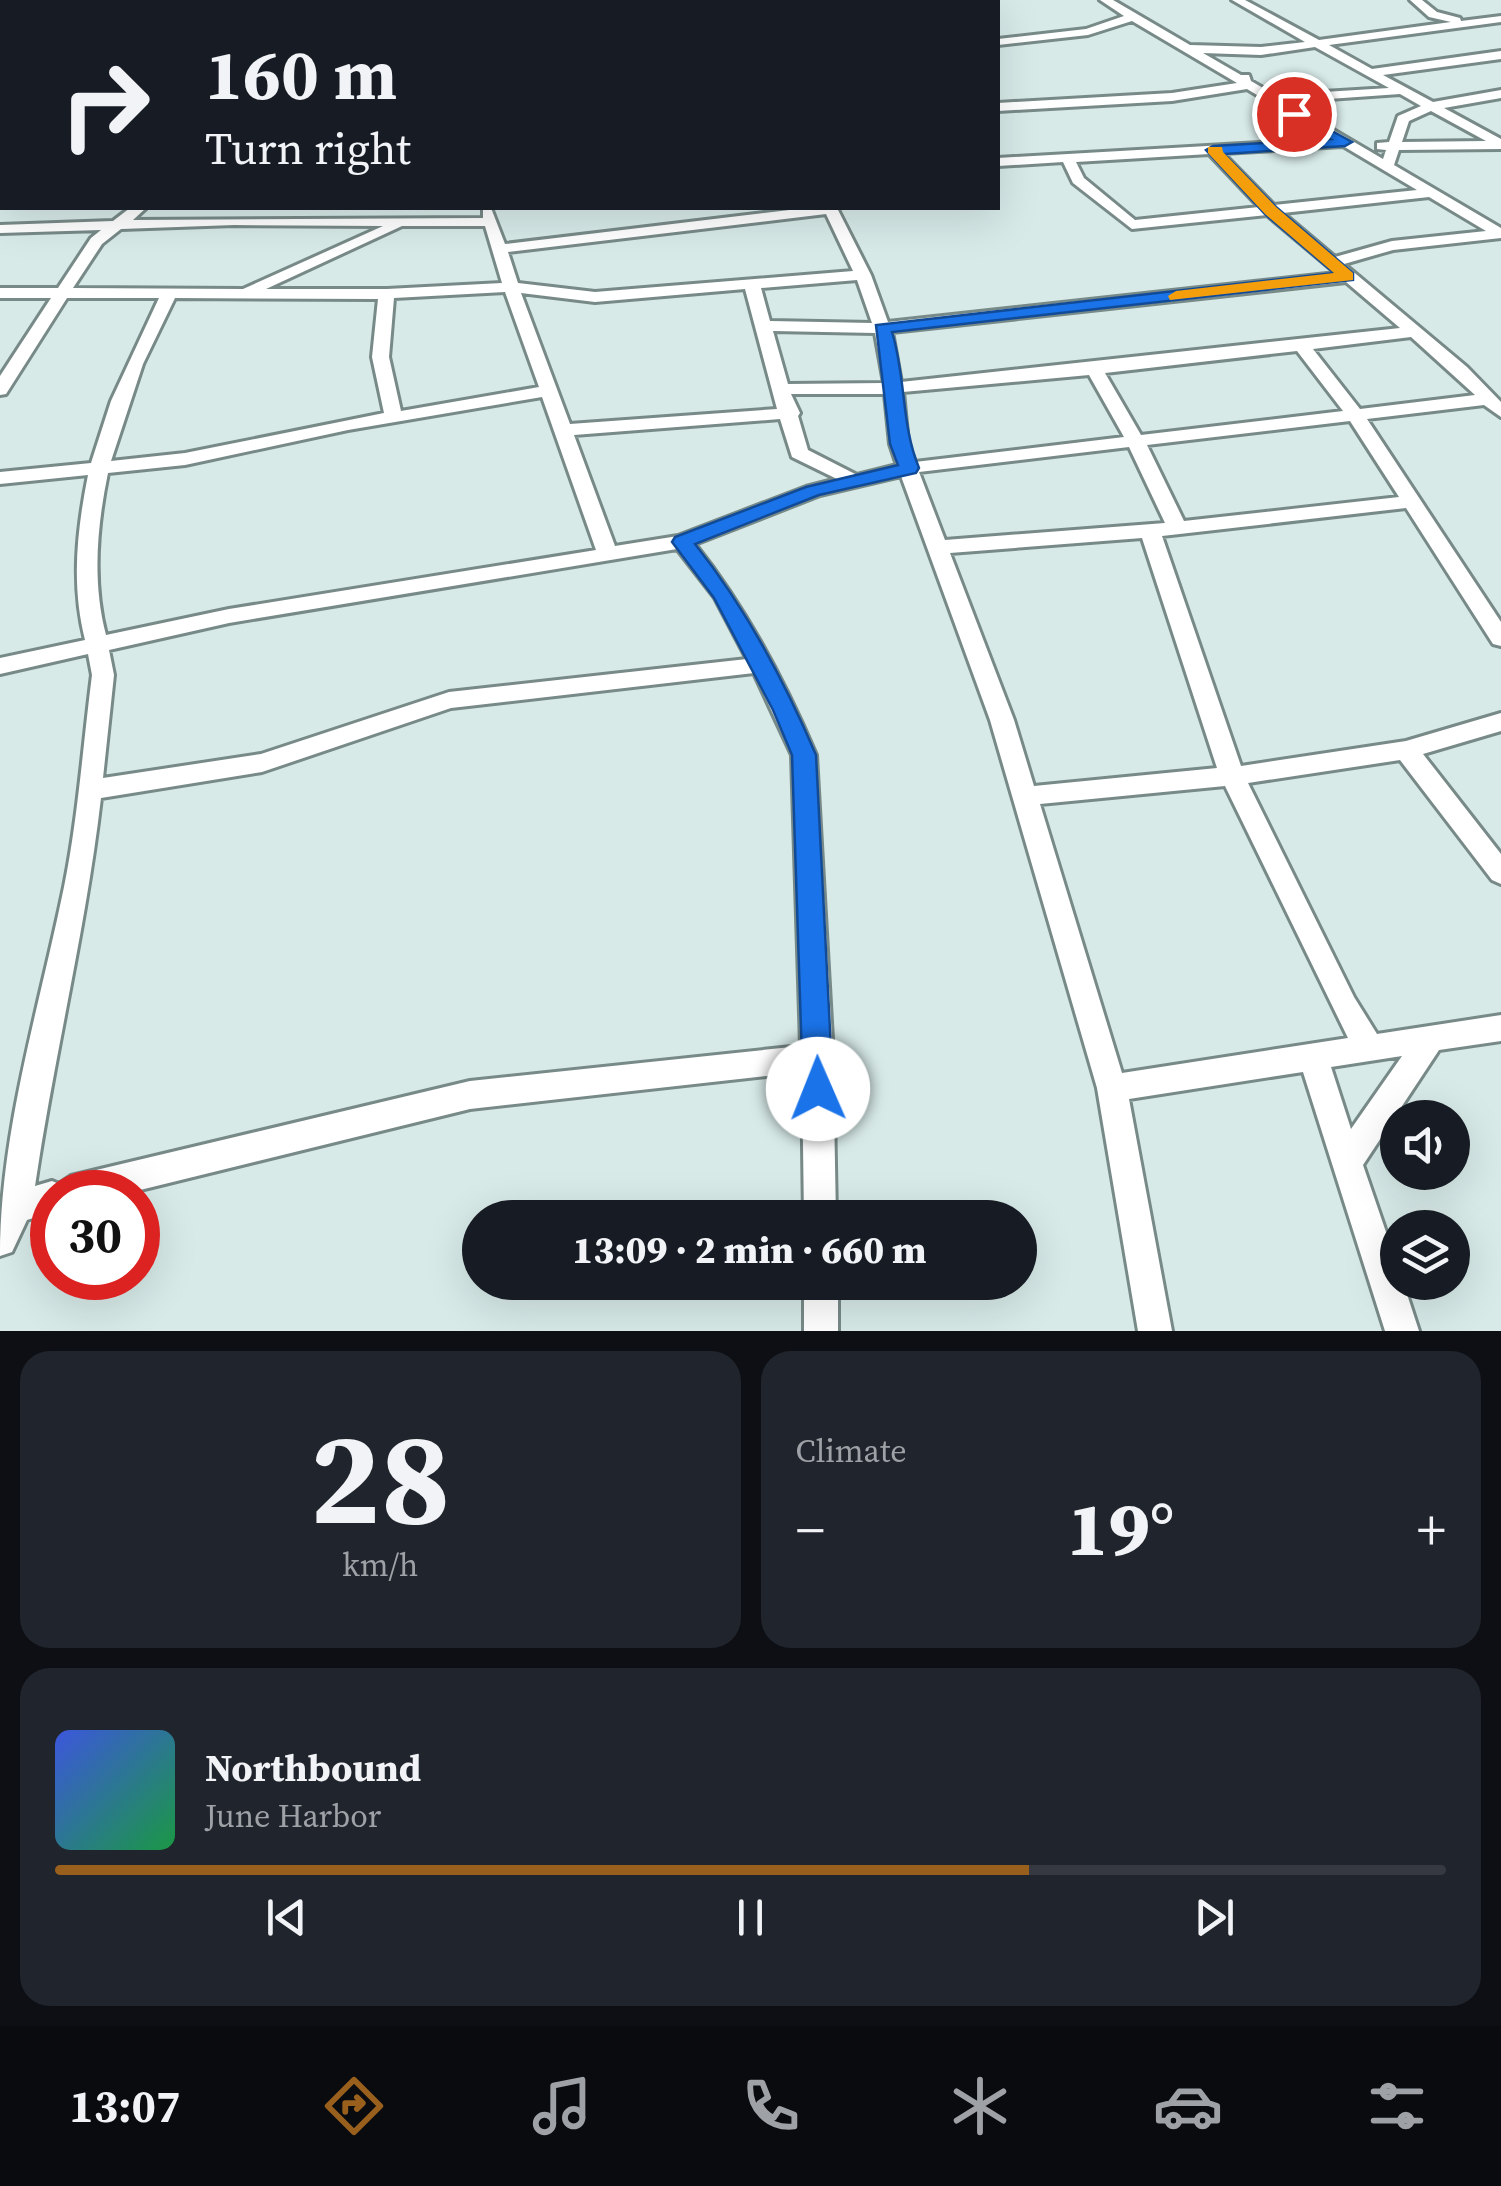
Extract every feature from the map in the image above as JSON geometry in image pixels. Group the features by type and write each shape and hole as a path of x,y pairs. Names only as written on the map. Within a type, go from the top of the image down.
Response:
{"street":[{"path":"1105,0 1500,234"},
{"path":"1238,0 1501,144"},
{"path":"1415,0 1434,15 1466,22"},
{"path":"1000,42 1088,32 1132,16"},
{"path":"1186,49 1261,51 1315,41 1498,21"},
{"path":"1245,86 1248,59 1261,51"},
{"path":"1369,73 1501,55"},
{"path":"1000,104 1184,96 1245,86"},
{"path":"1268,100 1402,91"},
{"path":"1386,166 1397,144 1398,124 1431,106 1501,94"},
{"path":"1000,162 1349,145 1501,144"},
{"path":"1213,150 1270,210 1462,371 1494,406"},
{"path":"1068,158 1078,180 1132,224 1431,192"},
{"path":"1000,162 1078,180"},
{"path":"0,390 96,240 139,210"},
{"path":"144,210 161,225"},
{"path":"499,249 814,210"},
{"path":"831,210 863,275 882,328 890,356 899,444 1002,720 1112,1088 1155,1331"},
{"path":"0,229 284,220 404,222 489,215 511,288 606,552"},
{"path":"242,293 404,222"},
{"path":"1330,263 1392,246 1500,234"},
{"path":"0,293 387,294 511,288 595,297 863,275"},
{"path":"764,326 882,328 1347,277"},
{"path":"752,286 799,453 855,481"},
{"path":"0,1240 16,1206 31,1108 78,882 90,790 104,675 100,642 86,598 87,542 100,466 129,376 169,294"},
{"path":"387,294 379,338 380,374 396,418"},
{"path":"784,389 860,391 1412,332"},
{"path":"1301,346 1354,414 1501,639"},
{"path":"1094,369 1136,442 1177,528"},
{"path":"0,478 185,459 549,391"},
{"path":"0,666 310,601 443,583 682,542 813,491 909,468 1354,414 1494,406"},
{"path":"562,430 790,413"},
{"path":"938,547 1150,531 1412,501"},
{"path":"1150,531 1232,776 1344,1006 1370,1049"},
{"path":"682,542 716,582 785,710 804,755 818,1057 820,1200"},
{"path":"90,790 262,763 448,700 759,664"},
{"path":"1025,796 1232,776 1406,750 1501,722"},
{"path":"1406,750 1501,873"},
{"path":"1112,1088 1497,1030"},
{"path":"1347,1162 1430,1040"},
{"path":"160,1170 470,1095 818,1057"},
{"path":"1314,1058 1402,1331"},
{"path":"16,1206 30,1202"},
{"path":"821,1300 821,1331"}],"slow traffic":[{"path":"1176,296 1347,277 1270,210 1213,150 1217,150"}],"route":[{"path":"818,1089 804,755 785,710 724,595 682,542 813,491 909,468 899,444 890,356 882,328 1347,277 1270,210 1213,150 1345,142 1294,114"}]}
